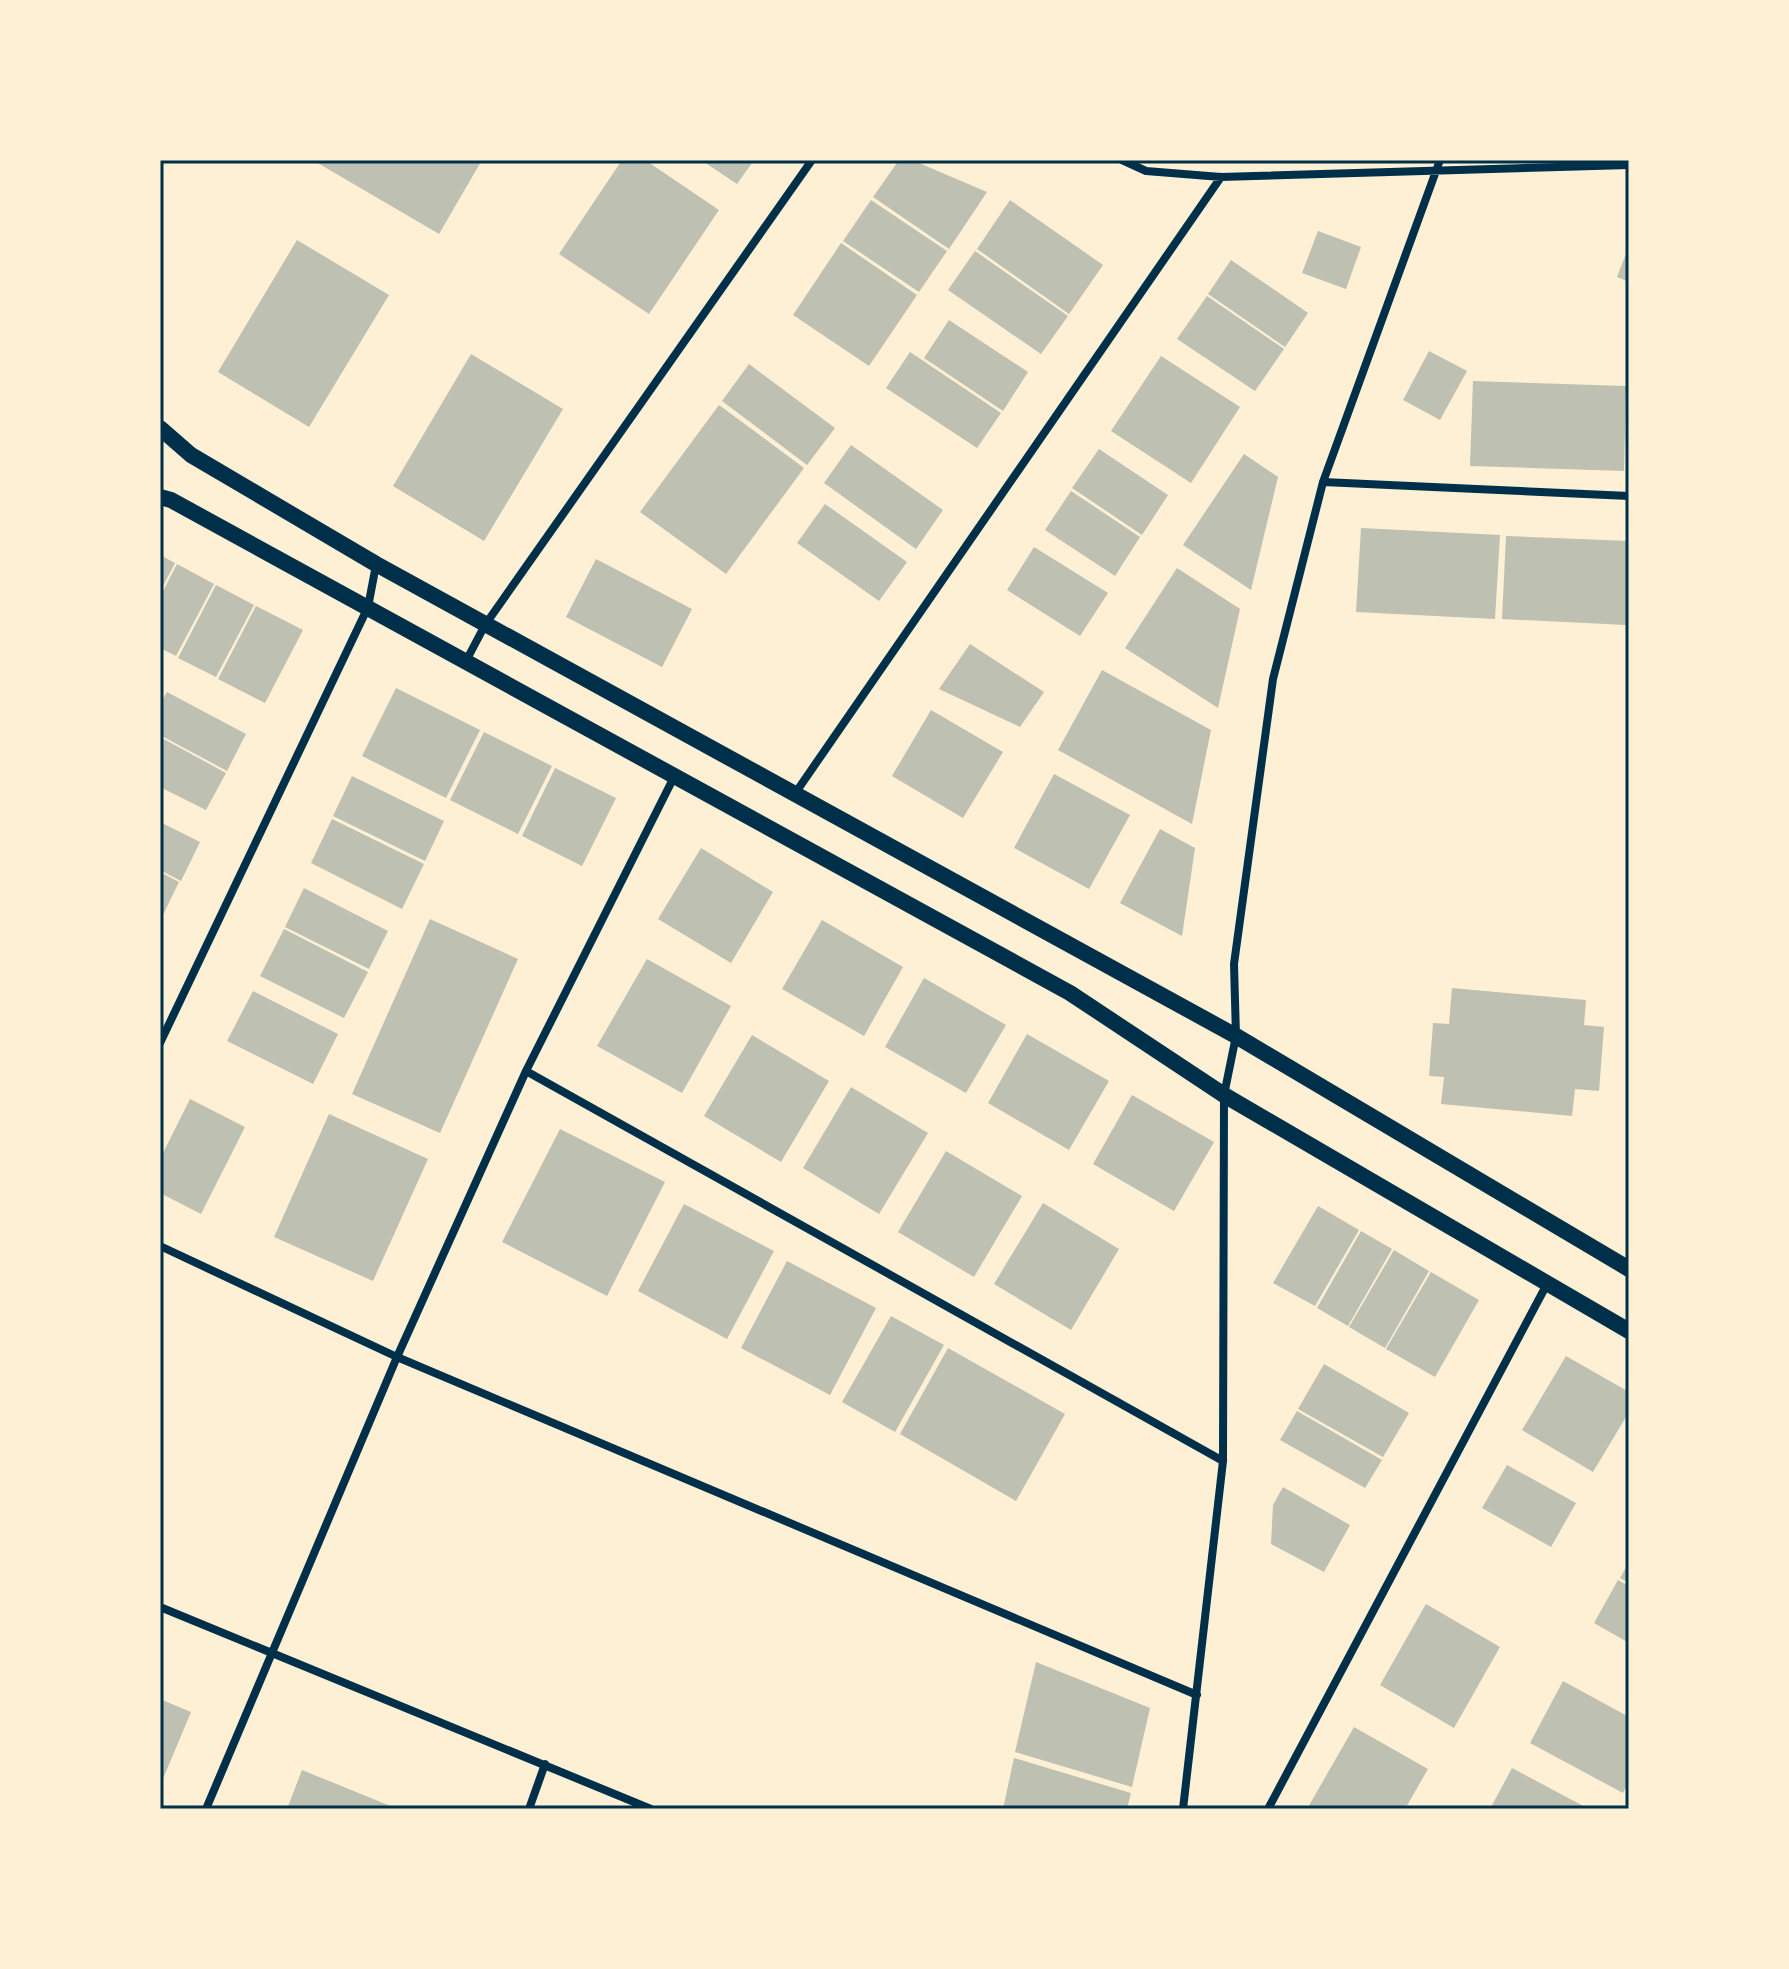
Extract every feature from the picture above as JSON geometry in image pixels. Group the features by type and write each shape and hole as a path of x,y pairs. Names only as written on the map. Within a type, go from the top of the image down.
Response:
{"main road":[{"path":"160,428 191,455 376,564 1236,1036 1629,1269"},
{"path":"160,497 171,500 368,607 1070,993 1224,1095 1629,1331"}],"street":[{"path":"466,661 485,625 812,160"},
{"path":"1122,160 1146,171 1221,177 1629,165"},
{"path":"1183,1809 1223,1461 1224,1095 1236,1036 1234,964 1273,679 1323,482 1440,160"},
{"path":"794,795 1221,177"},
{"path":"1323,482 1629,496"},
{"path":"160,1043 368,607 376,564"},
{"path":"206,1809 397,1357 526,1071 675,775"},
{"path":"526,1071 1223,1461"},
{"path":"160,1246 397,1357 1197,1695"},
{"path":"1268,1809 1547,1284"},
{"path":"160,1607 651,1809"},
{"path":"529,1809 545,1764"}],"building":[{"path":"317,160 482,160 439,234"},
{"path":"622,160 645,160 719,210 649,314 559,254"},
{"path":"701,160 754,160 737,184"},
{"path":"899,160 912,160 987,192 949,249 873,197"},
{"path":"871,200 947,251 919,292 843,241"},
{"path":"1010,200 1103,265 1069,314 977,249"},
{"path":"1318,231 1361,247 1346,289 1302,273"},
{"path":"297,240 389,295 309,427 218,372"},
{"path":"841,243 917,295 869,366 793,315"},
{"path":"1629,246 1629,282 1617,277"},
{"path":"975,251 1068,316 1041,354 948,290"},
{"path":"1231,260 1308,313 1285,347 1208,294"},
{"path":"1207,296 1284,349 1255,391 1177,339"},
{"path":"949,320 1028,372 1003,411 924,358"},
{"path":"1429,351 1467,371 1440,420 1403,400"},
{"path":"910,352 1001,413 977,448 886,388"},
{"path":"471,354 563,409 484,541 393,486"},
{"path":"1161,356 1240,407 1191,483 1111,431"},
{"path":"749,364 835,428 807,465 722,401"},
{"path":"1473,381 1626,386 1624,471 1470,466"},
{"path":"719,405 804,468 726,574 640,512"},
{"path":"851,445 943,510 916,549 824,483"},
{"path":"1099,449 1168,495 1142,535 1072,488"},
{"path":"1244,454 1278,477 1251,590 1183,545"},
{"path":"1071,491 1140,537 1115,576 1045,530"},
{"path":"825,504 907,562 879,601 797,543"},
{"path":"1361,528 1500,535 1495,619 1356,612"},
{"path":"1506,536 1629,541 1626,625 1502,619"},
{"path":"1034,547 1108,593 1080,636 1007,590"},
{"path":"160,555 175,563 160,592"},
{"path":"596,559 692,609 662,667 566,617"},
{"path":"177,564 214,584 176,656 160,648 160,597"},
{"path":"1177,568 1240,609 1218,708 1125,648"},
{"path":"216,585 254,605 216,677 178,658"},
{"path":"256,606 303,630 265,703 218,679"},
{"path":"970,644 1044,692 1020,727 939,689"},
{"path":"1102,670 1211,730 1192,824 1058,750"},
{"path":"396,688 480,730 446,798 362,756"},
{"path":"167,692 246,734 227,771 160,735 160,704"},
{"path":"931,710 1003,752 963,818 892,776"},
{"path":"484,732 552,766 518,834 450,800"},
{"path":"160,737 226,773 206,810 160,787"},
{"path":"555,768 616,798 582,866 522,836"},
{"path":"1054,774 1130,815 1089,889 1014,848"},
{"path":"352,776 444,821 425,861 333,816"},
{"path":"332,819 424,864 402,909 311,863"},
{"path":"160,822 200,842 181,881 160,870"},
{"path":"1160,829 1195,848 1182,936 1120,903"},
{"path":"701,848 773,892 731,963 658,919"},
{"path":"160,872 179,882 160,921"},
{"path":"304,888 388,931 369,969 285,927"},
{"path":"430,919 518,959 440,1133 352,1094"},
{"path":"822,920 903,967 864,1036 782,989"},
{"path":"284,929 368,972 344,1018 260,976"},
{"path":"647,959 731,1006 682,1093 597,1046"},
{"path":"924,978 1006,1025 966,1093 885,1047"},
{"path":"1452,988 1586,1000 1584,1025 1604,1027 1599,1091 1575,1089 1572,1116 1441,1104 1444,1077 1429,1076 1433,1023 1449,1024"},
{"path":"253,991 338,1034 313,1084 227,1041"},
{"path":"1027,1034 1109,1081 1069,1150 988,1103"},
{"path":"752,1035 829,1081 781,1162 704,1116"},
{"path":"851,1087 928,1133 879,1214 803,1168"},
{"path":"1132,1095 1214,1142 1174,1211 1093,1164"},
{"path":"190,1099 245,1127 201,1214 160,1193 160,1159"},
{"path":"329,1114 428,1159 373,1281 274,1237"},
{"path":"560,1129 665,1182 607,1296 502,1242"},
{"path":"946,1151 1022,1196 974,1277 898,1232"},
{"path":"1043,1203 1119,1249 1071,1330 994,1284"},
{"path":"684,1204 774,1251 727,1339 638,1291"},
{"path":"1318,1206 1359,1230 1315,1306 1273,1283"},
{"path":"1361,1231 1392,1249 1348,1326 1317,1308"},
{"path":"1394,1250 1429,1271 1385,1348 1349,1327"},
{"path":"787,1261 876,1308 830,1395 741,1348"},
{"path":"1431,1272 1479,1300 1435,1377 1386,1349"},
{"path":"891,1316 944,1345 895,1432 842,1402"},
{"path":"948,1348 1065,1414 1016,1501 900,1434"},
{"path":"1566,1356 1629,1392 1629,1412 1593,1472 1522,1430"},
{"path":"1324,1364 1409,1413 1383,1457 1298,1409"},
{"path":"1297,1411 1382,1460 1365,1488 1280,1440"},
{"path":"1507,1465 1576,1503 1551,1547 1482,1508"},
{"path":"1283,1487 1350,1525 1324,1572 1271,1544 1273,1505"},
{"path":"1629,1562 1629,1583 1620,1578"},
{"path":"1618,1580 1629,1586 1629,1643 1594,1623"},
{"path":"1426,1604 1500,1647 1454,1728 1380,1685"},
{"path":"1036,1662 1150,1708 1132,1787 1015,1752"},
{"path":"1563,1681 1629,1717 1629,1781 1623,1793 1530,1743"},
{"path":"160,1699 191,1712 160,1786"},
{"path":"1354,1727 1428,1769 1405,1809 1307,1809"},
{"path":"1014,1758 1131,1793 1127,1809 1003,1809"},
{"path":"1512,1768 1589,1809 1490,1809"},
{"path":"302,1770 398,1809 287,1809"}]}
